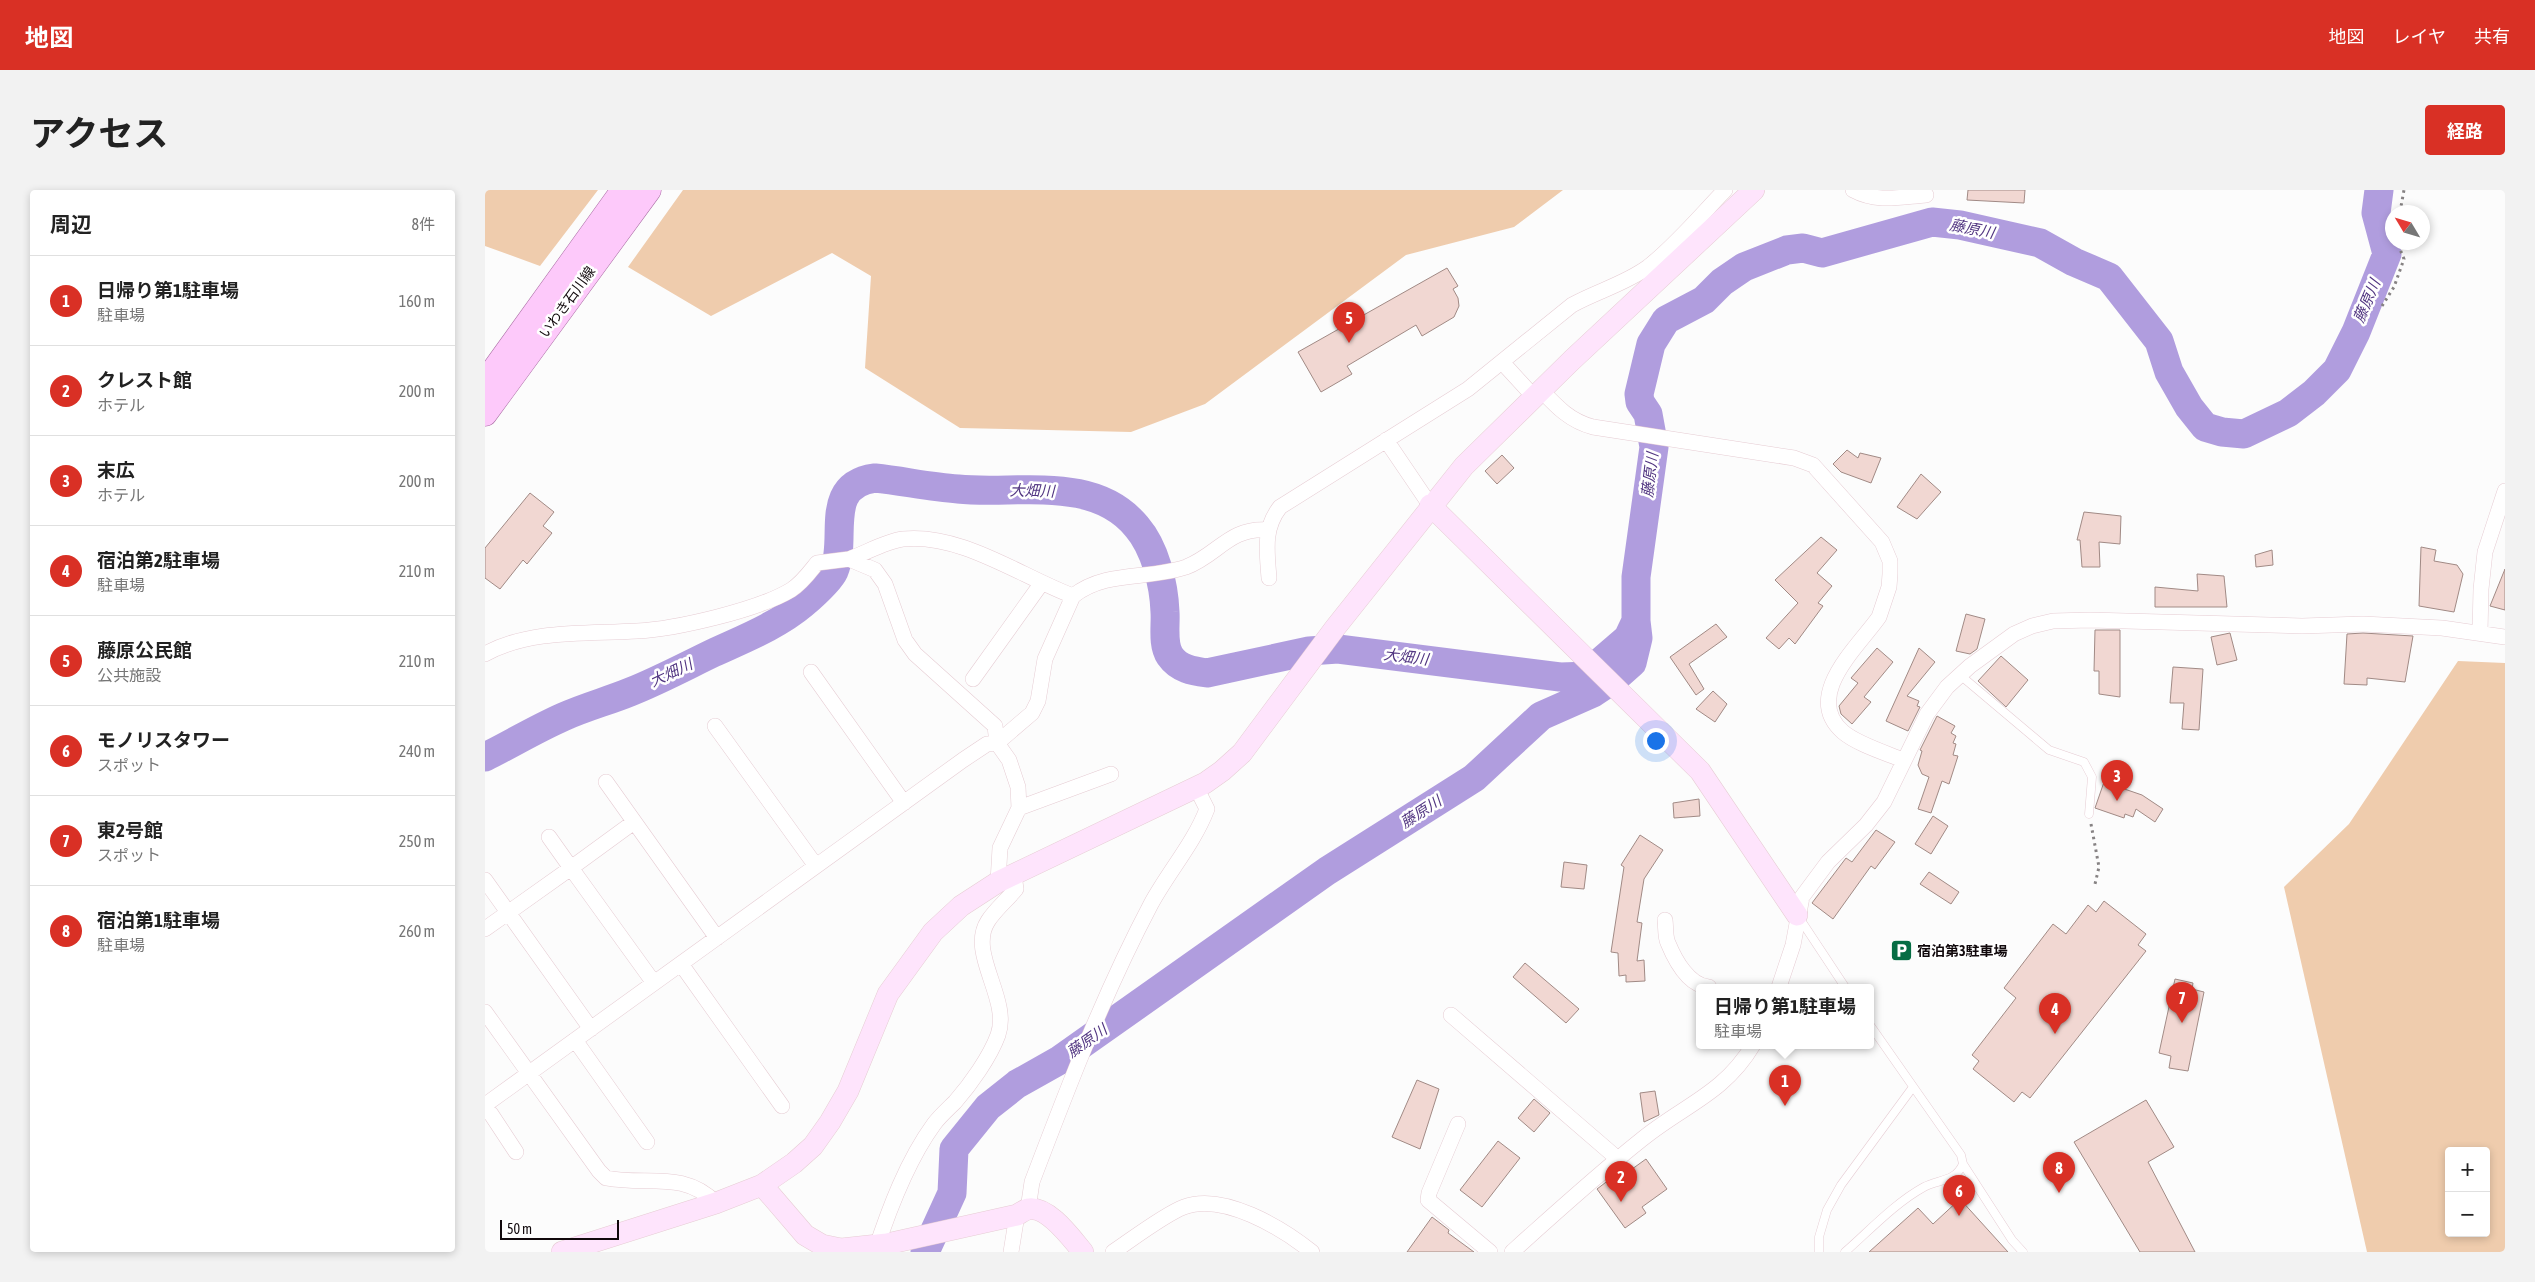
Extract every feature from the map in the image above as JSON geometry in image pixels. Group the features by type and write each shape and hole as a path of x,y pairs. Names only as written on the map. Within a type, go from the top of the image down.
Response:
{"main road":[{"name":"いわき石川線","path":"485,382 623,190"},
{"name":"いわき石川線","path":"485,414 649,190"}],"street":[{"path":"1269,578 1267,530 1272,517 1280,507 1468,389 1572,305 1591,294 1615,286 1647,267 1725,190"},
{"path":"562,1252 715,1203 762,1185 794,1163 813,1146 830,1122 848,1090 888,994 933,932 961,906 1006,878 1196,787 1222,771 1241,753 1430,505 1463,466 1537,393 1754,190"},
{"path":"1853,190 1867,197 1879,199 1926,195"},
{"path":"1502,362 1537,393 1579,424 1629,434 1794,458 1813,465 1882,542 1890,561 1889,588 1879,617 1835,677 1828,701 1829,713 1844,733 1903,760"},
{"path":"1386,440 1430,505 1700,770 1797,915"},
{"path":"2480,632 2481,580 2485,552 2505,491"},
{"path":"485,1105 987,744 997,743 1032,713 1038,701 1045,658 1073,596 1083,588 1131,574 1159,572 1186,567 1243,532 1255,529 1267,530"},
{"path":"485,654 513,643 547,636 640,631 710,619 774,598 791,590 805,578 817,563 847,559 901,539 930,540 958,546 976,552 1041,584 1073,596"},
{"path":"847,559 875,570 885,584 905,640 933,672 995,726 997,743 1009,760 1015,778 1019,808 1000,848 1006,878 1016,889 988,921 983,933 983,949 1000,1009 1001,1025 998,1036 971,1083 935,1122 921,1142 880,1247"},
{"path":"973,679 1041,584"},
{"path":"1780,984 1793,945 1797,915 1802,898 1815,878 1828,862 1866,825 1884,802 1927,714 1947,687 1959,675 2014,634 2032,626 2053,621 2302,626 2363,624 2480,632 2505,637"},
{"path":"811,672 904,803"},
{"path":"715,726 816,866"},
{"path":"1019,808 1111,774"},
{"path":"606,782 717,938"},
{"path":"1011,1252 1032,1182 1104,1002 1152,903 1200,828 1207,809 1196,787"},
{"path":"485,930 634,822"},
{"path":"549,837 653,984"},
{"path":"485,880 591,1029"},
{"path":"1665,920 1667,942 1686,973 1696,985"},
{"path":"681,964 782,1106"},
{"path":"485,1012 599,1171 606,1178 687,1183 704,1192 715,1203"},
{"path":"1451,1015 1618,1159"},
{"path":"575,1040 647,1142"},
{"path":"1512,1252 1643,1138 1713,1091 1733,1073 1750,1049"},
{"path":"485,1110 491,1114 516,1152"},
{"path":"1458,1124 1429,1193 1428,1200 1490,1252"},
{"path":"762,1185 805,1235 822,1245 841,1249 880,1247 1023,1212 1041,1211 1060,1225 1083,1252"},
{"path":"1113,1252 1182,1207 1214,1202 1237,1210 1283,1231 1312,1252"}],"lane":[{"path":"1959,675 2049,750 2084,762 2092,777 2089,814"},
{"path":"1797,915 1843,984"},
{"path":"1874,1031 1961,1155 1963,1164 2012,1240 2023,1252"},
{"path":"1819,1252 1819,1237 1827,1210 1836,1194 1913,1087"},
{"path":"1845,1252 1910,1195 1927,1185 1959,1173 1963,1164"}],"path":[{"path":"2400,205 2403,190"},
{"path":"2382,306 2394,287 2404,259 2400,250"},
{"path":"2089,814 2099,867 2095,884"}],"shaded area":[{"path":"485,190 598,190 540,266 485,246"},
{"path":"683,190 1563,190 1514,227 1406,255 1205,404 1131,432 960,428 865,368 871,276 832,253 711,316 628,267"},
{"path":"2458,661 2505,663 2505,1252 2367,1252 2284,887 2349,824"}],"building":[{"path":"1968,190 2025,190 2024,203 1967,200"},
{"path":"1447,268 1458,286 1453,289 1458,298 1459,306 1454,317 1422,336 1416,325 1347,366 1352,374 1321,392 1298,352"},
{"path":"1847,450 1858,458 1860,453 1881,458 1871,483 1841,472 1833,464"},
{"path":"1502,455 1514,468 1497,484 1485,471"},
{"path":"1921,474 1941,492 1917,519 1897,507"},
{"path":"530,493 554,512 543,526 552,533 527,564 523,560 500,589 485,578 485,548"},
{"path":"2084,512 2121,516 2120,544 2099,542 2100,567 2082,567 2080,540 2077,540"},
{"path":"1821,537 1837,550 1817,573 1832,586 1818,603 1823,606 1795,644 1789,638 1779,649 1766,638 1798,603 1775,580"},
{"path":"2421,547 2436,550 2434,561 2457,565 2463,574 2454,612 2419,606"},
{"path":"2272,550 2273,565 2256,567 2255,555"},
{"path":"2505,569 2505,610 2490,606"},
{"path":"2197,574 2224,576 2227,607 2155,607 2155,587 2198,591"},
{"path":"1966,614 1985,619 1977,649 1970,654 1956,651"},
{"path":"1716,624 1727,637 1689,664 1704,689 1696,695 1670,657"},
{"path":"2095,630 2120,630 2120,697 2099,694 2099,671 2094,671"},
{"path":"2230,633 2237,660 2217,665 2211,637"},
{"path":"2347,634 2413,636 2405,682 2367,678 2367,685 2344,684"},
{"path":"1877,648 1893,662 1864,697 1871,702 1852,724 1841,714 1839,706 1858,683 1851,678"},
{"path":"1919,648 1935,662 1907,696 1919,701 1917,706 1920,707 1908,731 1886,721"},
{"path":"2001,656 2028,680 2006,707 1978,681"},
{"path":"2173,667 2203,669 2199,730 2182,729 2184,703 2170,703"},
{"path":"1713,691 1727,704 1715,722 1696,709"},
{"path":"1937,716 1955,726 1951,733 1956,736 1953,743 1956,744 1953,755 1958,756 1949,784 1942,781 1931,813 1918,809 1929,777 1922,774 1918,765 1922,751 1920,750"},
{"path":"2104,782 2142,795 2163,809 2155,822 2136,809 2133,817 2125,814 2124,818 2095,808"},
{"path":"1699,799 1700,816 1674,818 1673,803"},
{"path":"1933,816 1948,826 1931,854 1915,844"},
{"path":"1876,830 1895,842 1875,869 1871,866 1833,919 1812,903 1846,858 1852,862"},
{"path":"1640,835 1663,850 1644,879 1637,922 1642,923 1637,961 1644,960 1645,981 1626,982 1626,975 1619,976 1618,953 1611,952 1624,867 1621,865"},
{"path":"1564,862 1587,865 1584,889 1561,887"},
{"path":"1929,872 1959,892 1951,904 1920,884"},
{"path":"2104,901 2146,934 2138,945 2146,951 2030,1098 2022,1092 2014,1102 1973,1069 1979,1061 1972,1055 2016,998 2004,988 2053,924 2066,934 2088,905 2096,912"},
{"path":"1525,963 1579,1009 1566,1023 1513,977"},
{"path":"2175,979 2193,983 2192,989 2204,992 2188,1071 2169,1068 2171,1056 2159,1053"},
{"path":"1417,1080 1439,1089 1420,1149 1392,1137"},
{"path":"1655,1091 1659,1115 1644,1122 1640,1093"},
{"path":"1534,1099 1550,1113 1534,1132 1518,1118"},
{"path":"2146,1100 2174,1147 2148,1162 2195,1252 2140,1252 2074,1142"},
{"path":"1498,1141 1520,1158 1482,1207 1460,1190"},
{"path":"1646,1159 1667,1189 1642,1207 1646,1213 1625,1228 1597,1189 1618,1173 1621,1177"},
{"path":"1960,1199 2008,1252 1869,1252 1918,1208 1933,1224"},
{"path":"1432,1217 1449,1230 1448,1233 1474,1252 1407,1252"}],"waterway":[{"name":"藤原川","path":"925,1252 952,1193 954,1149 988,1107 1017,1084 1058,1061 1327,871 1474,778 1541,716 1593,693 1614,679 1632,663 1638,638 1636,577 1654,447 1648,414 1640,402 1639,394 1651,344 1666,320 1704,300 1722,282 1744,267 1787,250 1803,248 1822,253 1932,222 1960,225 2040,243 2074,262 2109,277 2159,341 2169,372 2189,407 2205,427 2222,432 2244,434 2288,413 2314,393 2337,370 2356,332 2387,254 2376,213 2379,190"},
{"name":"大畑川","path":"485,757 543,726 630,692 759,632 793,612 820,589 834,571 838,558 842,502 848,491 859,483 875,478 958,489 1053,490 1077,493 1099,500 1119,510 1137,527 1154,556 1164,601 1165,640 1170,656 1187,669 1207,673 1309,651 1338,649 1560,677 1591,676 1599,663 1628,638 1636,621"}],"place":[{"name":"藤原公民館","path":"1349,343"},
{"name":"末広","path":"2117,801"},
{"name":"宿泊第3駐車場","path":"1901,951"},
{"name":"東2号館","path":"2182,1023"},
{"name":"宿泊第2駐車場","path":"2055,1034"},
{"name":"日帰り第1駐車場","path":"1785,1106"},
{"name":"宿泊第1駐車場","path":"2059,1193"},
{"name":"クレスト館","path":"1621,1202"},
{"name":"モノリスタワー","path":"1959,1216"}]}
